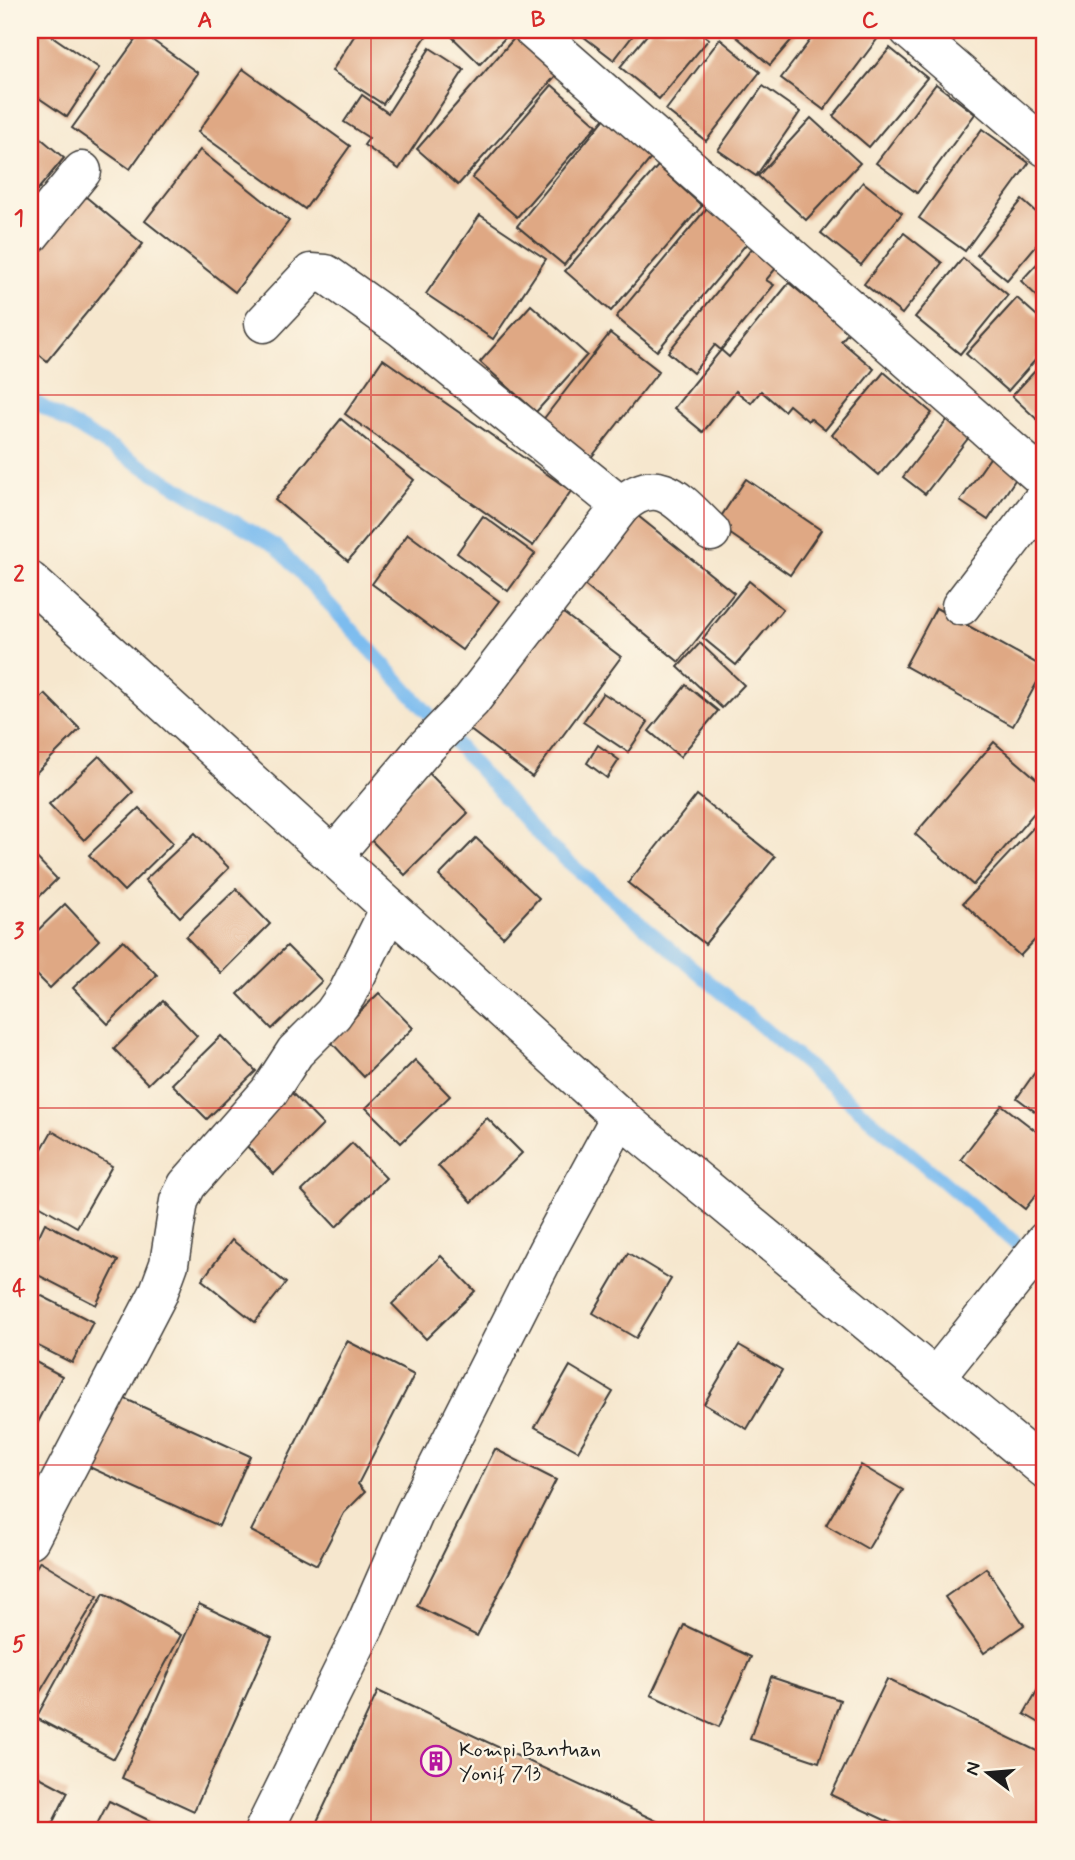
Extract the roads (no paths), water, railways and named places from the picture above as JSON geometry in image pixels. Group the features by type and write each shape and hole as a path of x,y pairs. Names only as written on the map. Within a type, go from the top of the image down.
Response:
{"street":[{"path":"533,30 1045,480"},
{"path":"909,30 1045,147"},
{"path":"30,234 82,171"},
{"path":"264,323 311,273 326,274 402,328 621,506"},
{"path":"333,856 425,748 471,701 621,506 634,494 645,489 660,490 676,500 711,532"},
{"path":"961,606 1045,497"},
{"path":"30,581 621,1117 1045,1469"},
{"path":"30,1539 158,1294 169,1264 179,1200 187,1185 269,1092 295,1052 333,1014 347,995 390,908"},
{"path":"264,1830 365,1626 414,1514 547,1251 621,1117"},
{"path":"935,1378 1045,1241"}],"waterway":[{"path":"30,399 277,547 546,843 1031,1256"}],"place":[{"name":"Kompi Bantuan Yonif 713","path":"436,1761"}]}
